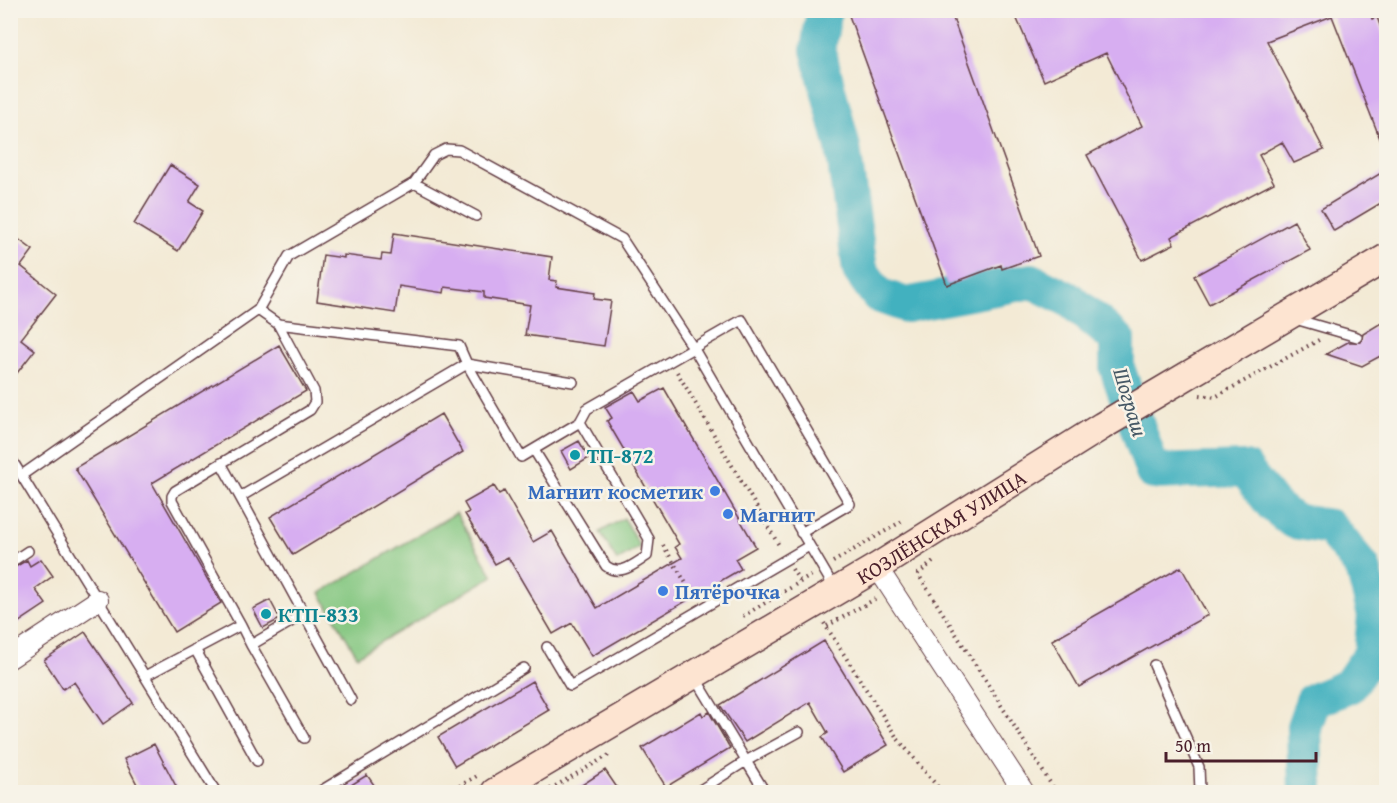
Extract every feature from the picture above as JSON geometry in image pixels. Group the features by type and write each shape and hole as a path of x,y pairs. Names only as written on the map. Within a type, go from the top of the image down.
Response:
{"street":[{"name":"КОЗЛЁНСКАЯ УЛИЦА","path":"487,783 694,675 820,595 884,578 1102,426 1191,385 1287,317 1386,258"},
{"path":"884,578 1024,792"},
{"path":"10,658 98,600"}],"lane":[{"path":"22,475 258,310 289,256 414,183 434,155 446,149 459,150 622,239 694,349 809,546 820,595"},
{"path":"414,183 476,216"},
{"path":"258,310 278,324 314,391 315,402 310,410 175,491 172,501 304,738"},
{"path":"1287,317 1358,336"},
{"path":"278,324 459,345 467,364 521,457 580,422 587,409 742,320 850,504 801,533"},
{"path":"240,497 467,364 573,382"},
{"path":"534,450 610,569 622,570 646,556 649,539 580,422"},
{"path":"10,457 216,792"},
{"path":"221,463 351,700"},
{"path":"547,647 570,686 809,546"},
{"path":"10,563 28,551"},
{"path":"251,645 304,614"},
{"path":"145,676 241,625"},
{"path":"195,650 257,761"},
{"path":"1154,665 1199,767 1200,792"},
{"path":"319,792 524,668"},
{"path":"694,675 765,792"},
{"path":"697,792 746,760 799,732"}],"path":[{"path":"1191,385 1215,397 1335,330"},
{"path":"671,361 787,559 820,595 897,738 942,792"},
{"path":"820,595 910,517"},
{"path":"649,539 657,534 687,585"},
{"path":"740,618 884,578 918,574 934,560"},
{"path":"918,574 1056,792"},
{"path":"449,792 487,783"}],"green space":[{"path":"456,513 493,576 357,656 320,593"},
{"path":"624,518 640,547 617,561 600,532"}],"building":[{"path":"847,10 950,10 1039,256 1002,269 1001,265 947,285"},
{"path":"1013,10 1369,10 1372,19 1377,17 1386,42 1386,154 1332,16 1267,41 1324,150 1294,163 1282,142 1259,155 1274,183 1171,237 1174,244 1142,260 1087,155 1142,126 1106,53 1044,81"},
{"path":"170,165 200,184 189,202 203,211 178,251 134,224"},
{"path":"1386,170 1386,200 1334,231 1321,209"},
{"path":"1294,221 1310,250 1209,304 1194,276"},
{"path":"10,233 33,250 21,266 56,294 21,339 35,350 10,382"},
{"path":"394,233 552,257 549,280 557,281 556,287 595,293 594,299 611,301 604,346 525,335 530,305 484,298 484,292 445,287 444,293 399,286 395,313 317,301 323,255 344,258 344,255 381,260 382,254 391,255"},
{"path":"1386,320 1386,353 1362,366 1326,354 1348,342 1361,342 1363,334"},
{"path":"279,345 306,391 152,483 221,603 174,632 75,468"},
{"path":"664,388 756,547 735,559 741,569 592,656 572,623 553,634 508,557 495,564 465,514 469,512 464,503 494,486 499,494 504,491 533,542 552,531 597,608 682,558 675,547 679,544 607,421 612,418 605,407 634,391 640,401"},
{"path":"441,414 463,452 293,555 270,517"},
{"name":"ТП-872","path":"579,441 589,458 571,469 561,451"},
{"path":"41,559 53,576 35,589 46,604 10,628 10,570 27,560 30,566"},
{"path":"1181,567 1208,615 1079,687 1052,640"},
{"name":"КТП-833","path":"270,600 280,619 263,628 253,609"},
{"path":"85,632 133,703 103,724 74,682 63,689 44,660"},
{"path":"824,641 888,745 843,772 822,737 828,733 810,702 745,742 720,705"},
{"path":"532,681 549,710 455,766 438,737"},
{"path":"701,712 703,716 709,712 730,748 666,787 642,748"},
{"path":"154,744 179,792 141,792 124,759"},
{"path":"605,770 620,792 571,792"},
{"path":"367,775 379,792 340,792"}],"waterway":[{"name":"Шограш","path":"824,10 818,50 843,148 860,270 878,295 906,305 1032,281 1070,300 1117,339 1117,368 1153,472 1245,469 1273,505 1293,521 1330,527 1363,568 1375,615 1371,654 1349,686 1313,701 1304,727 1306,792"}],"place":[{"name":"ТП-872","path":"575,455"},
{"name":"Магнит косметик","path":"715,491"},
{"name":"Магнит","path":"728,514"},
{"name":"Пятёрочка","path":"663,591"},
{"name":"КТП-833","path":"266,614"}]}
